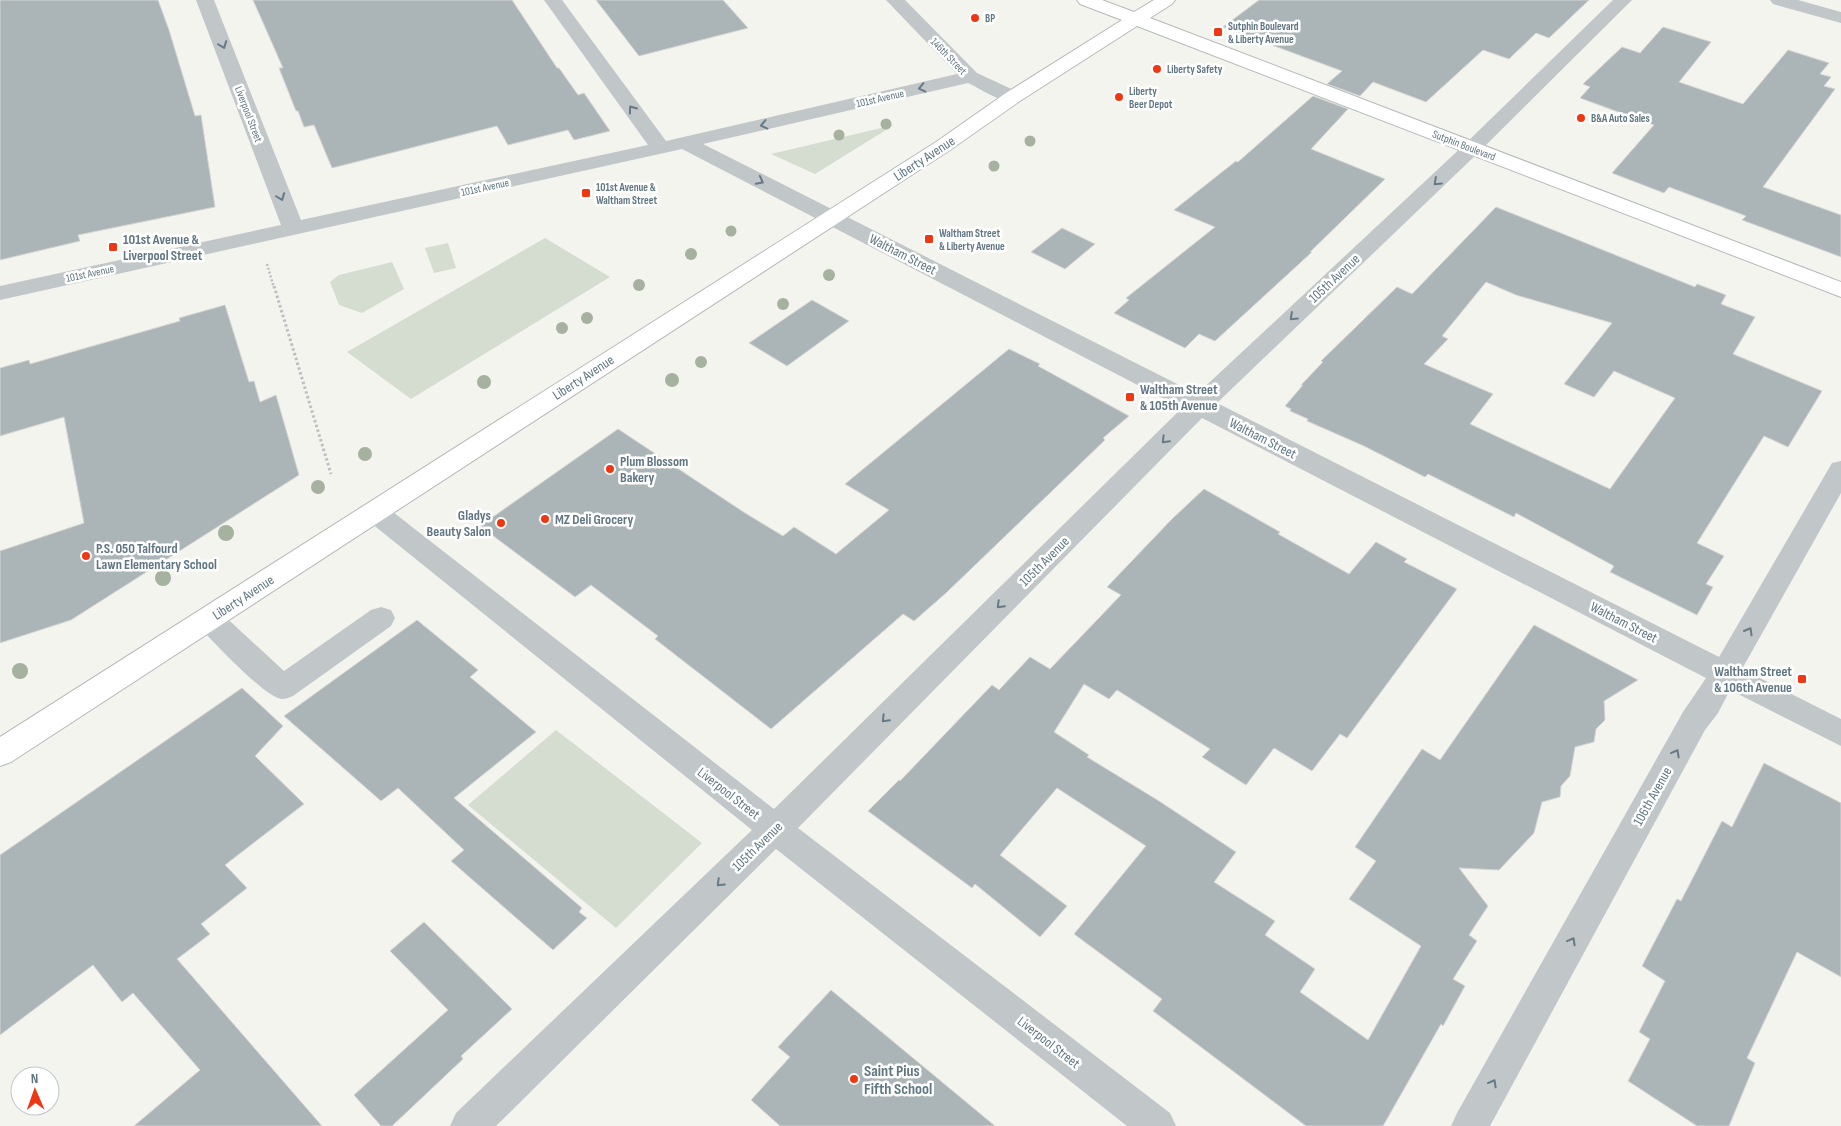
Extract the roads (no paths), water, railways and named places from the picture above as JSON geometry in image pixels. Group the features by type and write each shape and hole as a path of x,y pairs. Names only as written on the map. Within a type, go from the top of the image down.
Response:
{"main road":[{"name":"Sutphin Boulevard","path":"1086,0 1841,290"},
{"name":"Liberty Avenue","path":"0,753 943,146 1013,97 1166,0"}],"street":[{"name":"Liverpool Street","path":"205,0 293,228"},
{"path":"553,0 661,148"},
{"name":"146th Street","path":"895,0 970,77 1013,97"},
{"name":"105th Avenue","path":"469,1126 775,829 1199,406 1472,148 1623,0"},
{"path":"1779,0 1841,18"},
{"name":"101st Avenue","path":"0,293 685,143 970,77"},
{"name":"Waltham Street","path":"685,143 1841,733"},
{"name":"106th Avenue","path":"1470,1126 1694,721 1707,704 1841,470"},
{"name":"Liverpool Street","path":"375,512 775,829 1156,1126"},
{"path":"209,619 262,670 283,687 381,618"}],"place":[{"name":"BP","path":"975,18"},
{"name":"Sutphin Boulevard & Liberty Avenue","path":"1218,32"},
{"name":"Liberty Safety","path":"1157,69"},
{"name":"Liberty Beer Depot","path":"1119,97"},
{"name":"B&A Auto Sales","path":"1581,118"},
{"name":"101st Avenue & Waltham Street","path":"586,193"},
{"name":"Waltham Street & Liberty Avenue","path":"929,239"},
{"name":"101st Avenue & Liverpool Street","path":"113,247"},
{"name":"Waltham Street & 105th Avenue","path":"1130,397"},
{"name":"Plum Blossom Bakery","path":"610,469"},
{"name":"MZ Deli Grocery","path":"545,519"},
{"name":"Gladys Beauty Salon","path":"501,523"},
{"name":"P.S. 050 Talfourd Lawn Elementary School","path":"86,556"},
{"name":"Waltham Street & 106th Avenue","path":"1802,679"},
{"name":"Saint Pius Fifth School","path":"854,1079"}]}
